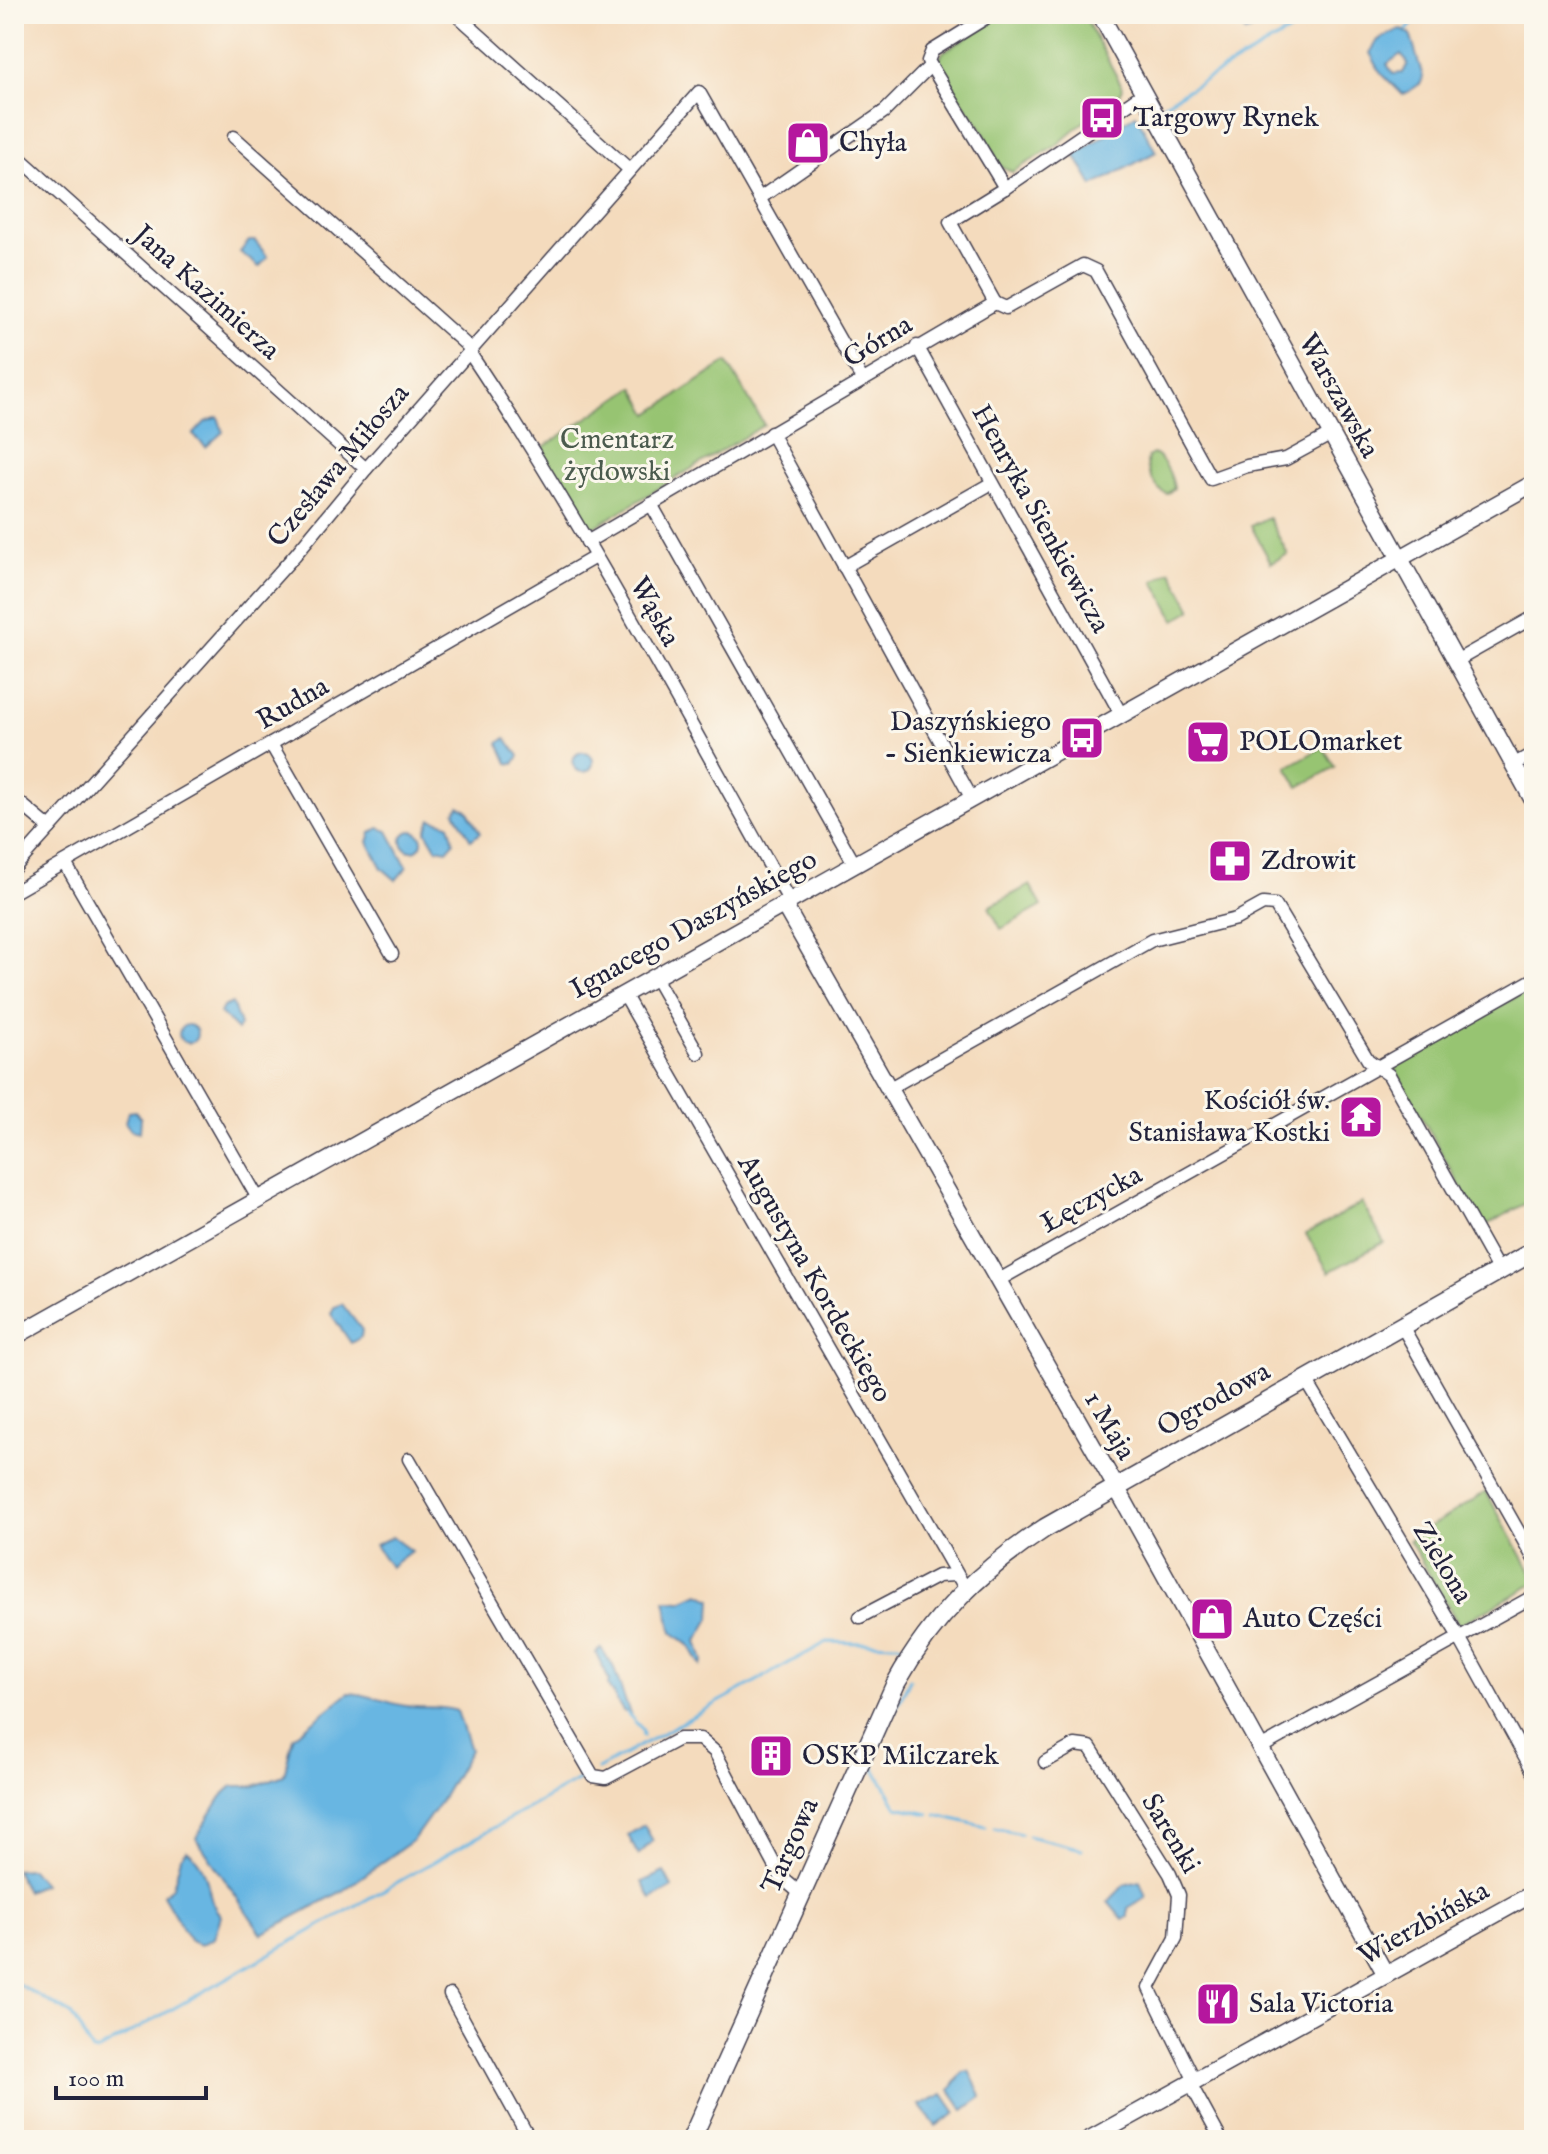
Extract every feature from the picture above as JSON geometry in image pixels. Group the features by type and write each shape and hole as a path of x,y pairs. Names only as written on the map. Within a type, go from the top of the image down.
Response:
{"main road":[{"name":"Ogrodowa","path":"960,1581 1116,1487 1534,1251"},
{"name":"Targowa","path":"691,2140 896,1683 960,1581"}],"street":[{"path":"456,14 630,170"},
{"path":"862,379 760,198 885,111 929,67 932,51 992,14"},
{"name":"Warszawska","path":"1100,14 1141,95 1534,802"},
{"path":"929,67 1005,188"},
{"name":"Czesława Miłosza","path":"14,868 295,555 366,469 699,92 760,198"},
{"path":"995,303 950,222 1141,95"},
{"name":"Wąska","path":"234,137 470,350 587,542 787,903"},
{"name":"Jana Kazimierza","path":"14,153 366,469"},
{"name":"Górna","path":"651,504 917,346 995,303 1006,308 1083,265 1096,271 1211,479 1247,466 1286,459 1330,435"},
{"name":"Henryka Sienkiewicza","path":"917,346 1122,716"},
{"path":"771,433 972,799"},
{"path":"844,567 992,483"},
{"name":"Ignacego Daszyńskiego","path":"14,1337 1534,483"},
{"path":"587,542 651,504 855,865"},
{"name":"Rudna","path":"14,892 595,557"},
{"path":"1456,661 1534,617"},
{"path":"271,744 392,954"},
{"path":"1513,765 1534,753"},
{"path":"14,798 50,828"},
{"path":"65,863 259,1200"},
{"name":"1 Maja","path":"787,903 888,1089 1116,1487 1386,1975"},
{"path":"888,1089 1152,940 1236,919 1263,904 1275,905 1368,1060 1389,1075 1401,1094 1499,1271"},
{"path":"654,976 698,1053"},
{"name":"Łęczycka","path":"997,1281 1534,979"},
{"name":"Augustyna Kordeckiego","path":"624,994 960,1581"},
{"path":"1402,1326 1534,1559"},
{"name":"Zielona","path":"1306,1380 1459,1637 1534,1773"},
{"path":"409,1459 590,1772 596,1777 606,1778 679,1739 700,1739 715,1752 781,1877 801,1894"},
{"name":"Ogrodowa","path":"860,1617 938,1576 960,1581"},
{"path":"1260,1748 1534,1596"},
{"name":"Sarenki","path":"1045,1762 1075,1745 1090,1747 1170,1874 1179,1895 1176,1938 1149,1988 1192,2082"},
{"name":"Wierzbińska","path":"1088,2140 1534,1893"},
{"path":"450,1995 530,2140"},
{"path":"1192,2082 1221,2140"}],"green space":[{"path":"1005,14 1083,14 1123,88 1118,99 1088,118 1056,146 1012,172 1000,166 982,129 951,87 938,62 943,52"},
{"name":"Cmentarz żydowski","path":"727,362 764,425 588,531 539,450 634,387 649,414"},
{"path":"1153,454 1164,464 1172,478 1174,488 1167,494 1159,489 1149,473 1148,457"},
{"path":"1268,517 1288,554 1271,563 1251,526"},
{"path":"1171,571 1192,610 1175,620 1154,581"},
{"path":"1323,747 1335,767 1299,787 1287,767"},
{"path":"1030,885 1042,906 1001,929 989,907"},
{"path":"1534,987 1534,1199 1483,1227 1392,1064"},
{"path":"1362,1203 1384,1242 1329,1272 1306,1234"},
{"path":"1486,1492 1534,1577 1534,1584 1459,1625 1409,1540"}],"water":[{"path":"1234,14 1285,14 1246,33"},
{"path":"1400,29 1410,34 1423,77 1421,83 1403,95 1381,73 1370,53 1378,40","holes":["1401,54 1408,63 1403,73 1393,74 1387,64"]},
{"path":"1136,114 1156,152 1093,186 1075,155"},
{"path":"249,241 255,241 268,257 259,267 240,252"},
{"path":"218,417 223,432 206,447 193,435 205,422"},
{"path":"506,738 519,756 514,764 508,763 499,743"},
{"path":"579,752 587,752 593,762 587,772 579,772 573,766 573,758"},
{"path":"459,806 467,810 480,833 471,840 455,812"},
{"path":"431,819 449,824 454,842 447,850 436,848 426,831"},
{"path":"379,828 388,831 407,867 396,880 382,868 368,842 371,833"},
{"path":"412,831 419,834 422,841 419,848 412,851 405,848 402,841 405,834"},
{"path":"232,1003 240,1025 237,1030 220,1013 223,1007"},
{"path":"188,1025 197,1034 188,1043 179,1034"},
{"path":"135,1111 141,1118 140,1132 131,1130 125,1122 128,1112"},
{"path":"342,1304 362,1330 361,1337 351,1343 331,1314 334,1307"},
{"path":"392,1537 411,1551 390,1567 375,1545"},
{"path":"699,1593 712,1599 711,1617 697,1641 703,1661 701,1666 690,1646 672,1632 665,1600 682,1601"},
{"path":"601,1648 613,1666 630,1714 623,1711 608,1686 609,1680 596,1653"},
{"path":"349,1693 406,1706 457,1711 470,1750 440,1802 412,1841 341,1892 262,1934 196,1838 221,1797 233,1786 254,1786 284,1775 293,1737"},
{"path":"644,1825 653,1841 638,1855 628,1835"},
{"path":"187,1850 202,1867 212,1901 221,1916 214,1938 200,1945 190,1941 163,1895 173,1887 181,1857"},
{"path":"31,1869 43,1884 26,1891 15,1870"},
{"path":"664,1872 672,1887 651,1899 642,1882"},
{"path":"1140,1881 1146,1897 1128,1908 1128,1917 1123,1920 1108,1902 1124,1885"},
{"path":"969,2071 982,2097 964,2110 950,2090 963,2072"},
{"path":"943,2094 956,2113 936,2126 919,2105"}],"waterway":[{"path":"1163,104 1320,14"},
{"path":"1407,30 1422,14"},
{"path":"598,1769 827,1642 899,1644 904,1649"},
{"path":"910,1679 871,1762 897,1807 929,1814"},
{"path":"627,1713 642,1729 643,1736"},
{"path":"14,1982 71,2014 92,2051 98,2051 582,1778"},
{"path":"937,1815 986,1827"},
{"path":"994,1828 1021,1834"},
{"path":"1028,1836 1082,1849"}],"place":[{"name":"Targowy Rynek","path":"1102,118"},
{"name":"Chyła","path":"808,143"},
{"name":"Daszyńskiego - Sienkiewicza","path":"1082,738"},
{"name":"POLOmarket","path":"1208,742"},
{"name":"Zdrowit","path":"1230,861"},
{"name":"Kościół św. Stanisława Kostki","path":"1361,1117"},
{"name":"Auto Części","path":"1212,1619"},
{"name":"OSKP Milczarek","path":"771,1756"},
{"name":"Sala Victoria","path":"1218,2004"}]}
